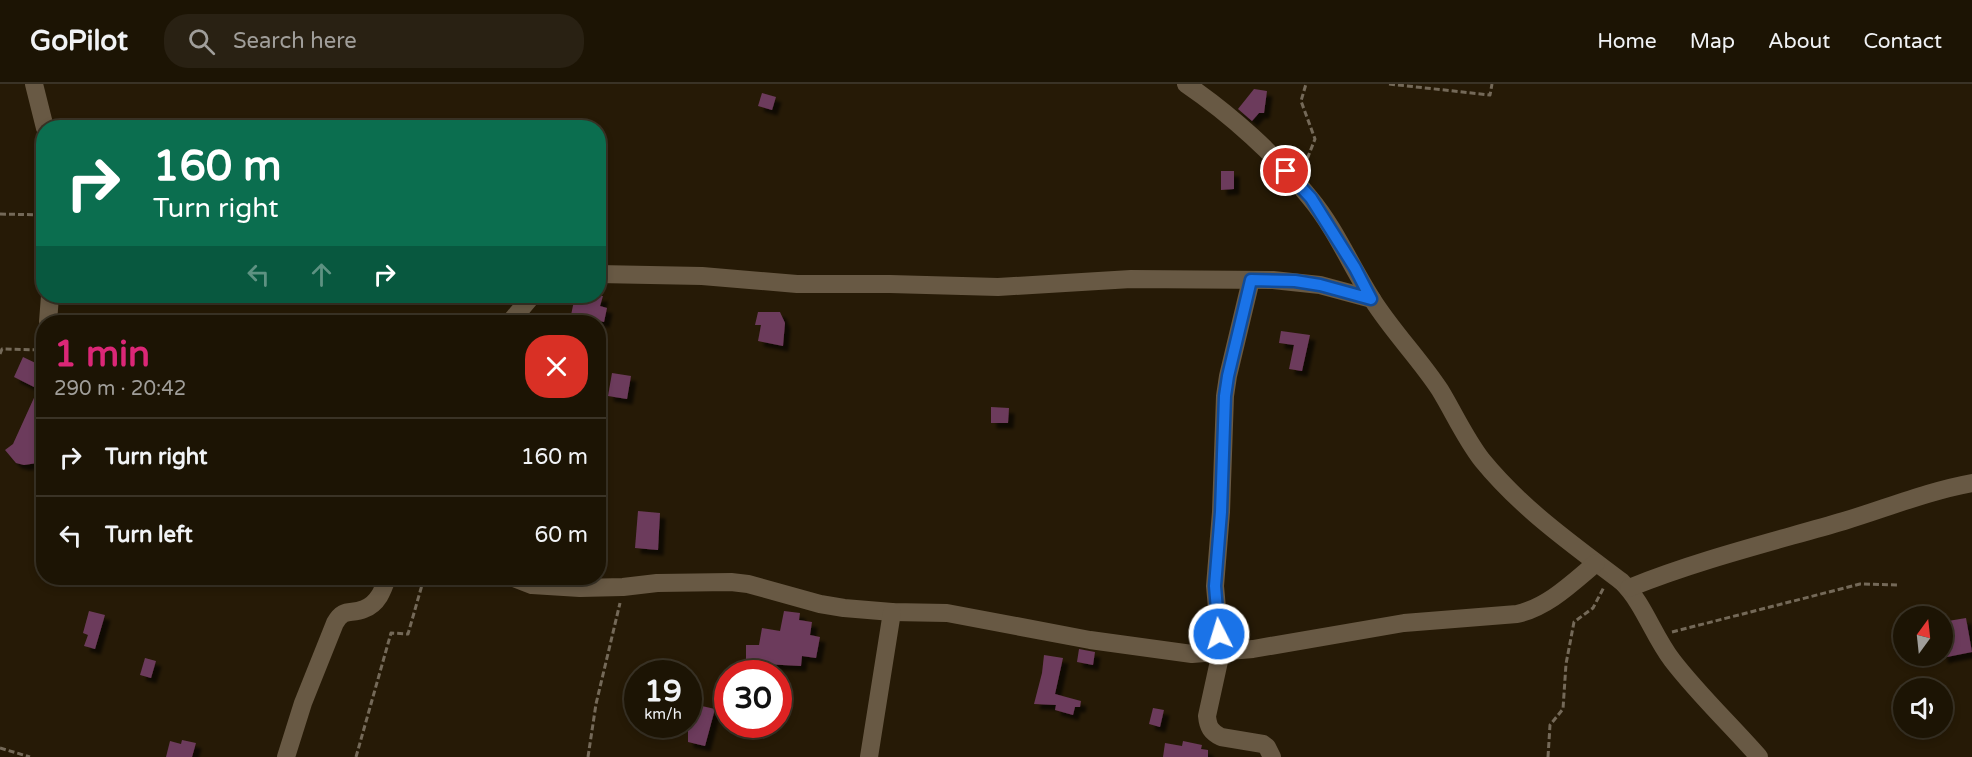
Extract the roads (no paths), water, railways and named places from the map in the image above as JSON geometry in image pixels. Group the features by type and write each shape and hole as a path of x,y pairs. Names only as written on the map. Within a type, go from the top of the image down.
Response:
{"street":[{"path":"34,84 43,120"},
{"path":"1186,84 1222,111 1256,142 1311,198 1355,268 1371,299 1440,390 1464,436 1482,459 1513,494 1550,528 1629,588 1657,639 1673,661 1759,757"},
{"path":"606,274 702,276 797,284 998,287 1131,279 1295,281 1320,285 1371,299"},
{"path":"1251,280 1225,396 1221,512 1215,586 1221,652 1208,706 1208,724 1210,730 1221,737 1263,744 1272,757"},
{"path":"516,315 526,303"},
{"path":"1629,588 1663,574 1848,520 1897,503 1972,483"},
{"path":"532,585 580,588 657,583 731,582 764,588 820,604 861,610 947,613 1042,631 1192,654 1221,652 1404,623 1517,614 1546,603 1596,563"},
{"path":"286,757 303,703 335,623 344,612 364,609 373,603 381,595 385,585"},
{"path":"869,757 892,612"}]}
